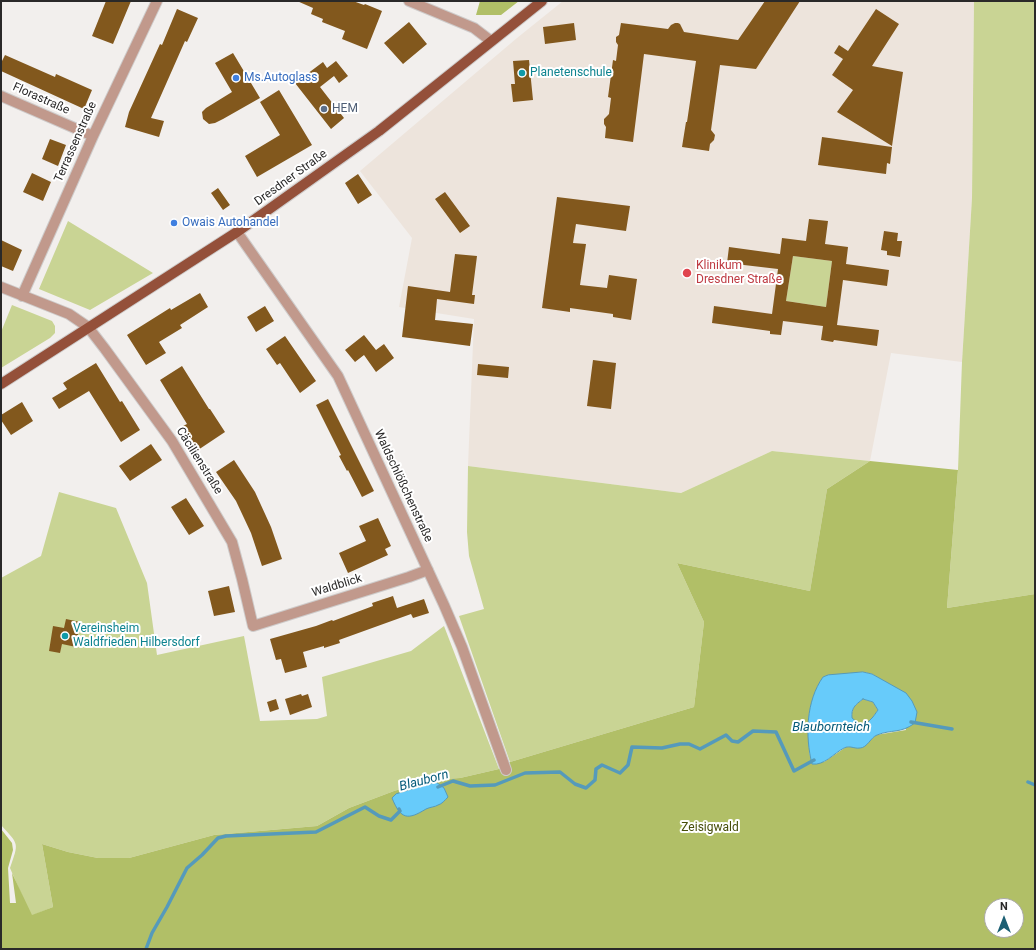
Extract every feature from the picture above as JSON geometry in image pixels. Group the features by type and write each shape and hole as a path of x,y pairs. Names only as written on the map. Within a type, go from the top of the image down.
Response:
{"main road":[{"name":"Dresdner Straße","path":"1,384 238,232 378,131 542,1"}],"street":[{"name":"Terrassenstraße","path":"22,296 93,136 157,1"},
{"path":"409,1 474,28 491,41"},
{"name":"Florastraße","path":"1,96 93,136"},
{"name":"Waldschlößchenstraße","path":"238,232 338,376 462,647 506,770"},
{"name":"Cäcilienstraße","path":"1,287 69,314 88,327 172,441 221,522 232,542 253,626"},
{"name":"Waldblick","path":"253,626 428,570"}],"shaded area":[{"name":"Klinikum Dresdner Straße","path":"563,1 974,1 972,198 962,362 891,353 870,461 772,451 681,493 468,466 474,319 399,307 412,238 360,171"}],"green space":[{"path":"480,1 519,1 501,15 476,15"},
{"path":"974,1 1035,1 1035,594 947,608 958,470 962,362 972,198"},
{"path":"68,221 153,273 90,310 39,289"},
{"path":"793,256 832,261 826,307 786,301"},
{"path":"12,305 52,321 55,326 55,333 50,338 1,368 1,332"},
{"path":"772,451 870,461 827,489 810,591 677,563 704,622 694,707 510,762 459,616 484,609 469,556 467,532 468,466 681,493"},
{"name":"Zeisigwald","path":"870,461 958,470 947,608 1035,594 1035,949 1,949 1,829 12,843 13,850 8,868 10,903 16,903 12,873 32,915 53,907 42,844 68,852 98,858 129,858 214,835 317,826 349,808 394,791 430,780 460,778 499,769 510,762 694,707 704,622 677,563 810,591 827,489","holes":["863,672 872,674 892,686 906,730 876,735 864,746 860,748 852,746 846,747 824,762 810,757 808,720 823,677"]},
{"path":"59,492 116,508 147,583 157,655 244,636 260,721 317,719 327,716 322,677 411,651 444,626 499,769 460,778 430,780 394,791 349,808 317,826 214,835 129,858 98,858 68,852 42,844 53,907 31,916 10,868 15,853 16,844 1,825 1,578 41,556"},
{"path":"863,699 873,702 878,710 865,725 859,725 852,718 852,712 856,705"}],"water":[{"name":"Blaubornteich","path":"863,672 872,674 906,693 917,712 915,723 905,729 877,735 862,748 846,747 821,763 812,764 808,742 808,719 817,686 823,677 828,675","holes":["863,699 873,702 878,710 865,725 859,724 852,718 853,709 860,701"]},
{"path":"436,782 444,788 448,797 442,803 410,816 402,814 395,805 392,798 396,794"}],"building":[{"path":"106,1 131,1 113,44 92,36"},
{"path":"297,1 353,1 382,11 367,49 342,39 345,31 322,22 323,19 311,14 313,8"},
{"path":"765,1 800,1 756,69 720,65 711,130 715,135 714,140 710,144 709,151 682,147 696,61 644,54 633,142 605,138 606,127 604,124 604,119 609,114 611,98 608,97 613,60 616,61 618,45 616,42 616,37 619,35 621,23 668,29 671,25 678,23 684,32 738,40"},
{"path":"177,9 198,18 187,42 185,41 151,118 164,121 159,137 125,127 129,112 160,44 162,45"},
{"path":"876,9 899,24 872,66 903,72 892,146 837,112 853,90 832,75 843,59 834,53 839,45 848,51"},
{"path":"409,22 427,44 403,64 384,43"},
{"path":"574,23 576,40 545,44 543,27"},
{"name":"Ms.Autoglass","path":"233,53 260,98 223,119 209,124 203,119 202,112 232,92 215,63"},
{"path":"5,55 55,77 56,74 92,90 84,109 1,71 1,63"},
{"name":"Planetenschule","path":"529,60 533,100 513,102 511,84 515,84 513,61"},
{"path":"336,61 348,76 339,83 334,76 320,87 344,118 331,129 295,83 323,62 327,68"},
{"path":"279,90 312,145 257,177 245,156 280,135 260,102"},
{"path":"822,137 892,147 890,164 887,163 886,174 818,165"},
{"path":"50,139 66,145 58,166 42,159"},
{"path":"32,173 51,182 43,201 23,192"},
{"path":"358,174 372,195 358,204 345,183"},
{"path":"218,188 230,205 223,210 211,193"},
{"path":"445,192 470,226 460,233 435,199"},
{"path":"557,197 630,206 626,231 576,224 573,243 586,244 580,285 607,288 609,275 637,279 631,320 613,317 613,314 570,308 570,312 542,308"},
{"path":"809,219 828,221 825,244 848,247 846,264 889,270 887,286 843,280 837,325 879,330 877,346 834,340 833,342 821,340 823,326 783,321 781,335 770,334 770,331 712,323 714,306 772,314 778,269 727,263 729,247 780,254 782,238 806,241","holes":["793,256 832,261 826,307 786,301"]},
{"path":"884,231 898,233 897,241 902,241 900,257 887,255 887,251 881,250"},
{"path":"1,240 22,250 13,271 1,266"},
{"path":"455,254 477,256 472,295 475,295 474,304 437,299 435,320 473,324 470,346 402,337 408,286 450,292"},
{"path":"200,293 208,307 180,325 182,328 159,342 166,353 146,365 127,335 170,308 171,310"},
{"path":"265,306 274,321 256,332 247,317"},
{"path":"364,335 376,350 384,344 394,358 376,372 364,355 355,362 345,350"},
{"path":"285,336 316,381 300,393 280,363 277,365 266,349"},
{"path":"593,360 616,363 611,409 587,406"},
{"path":"96,363 120,402 122,401 140,430 121,442 89,391 59,409 52,398 67,389 63,383"},
{"path":"478,364 509,367 508,378 477,375"},
{"path":"182,366 225,432 198,450 183,426 187,424 160,380"},
{"path":"328,399 374,491 362,497 339,456 341,455 316,405"},
{"path":"22,402 33,421 11,435 1,420 1,415"},
{"path":"151,444 162,460 130,481 119,466"},
{"path":"234,460 255,492 271,527 282,559 262,566 251,533 236,501 216,472"},
{"path":"186,498 204,526 189,535 171,507"},
{"path":"378,518 391,546 385,549 388,555 348,573 339,553 366,541 359,526"},
{"path":"229,586 235,612 214,616 208,591"},
{"path":"393,596 397,608 424,599 429,613 413,618 411,614 339,640 340,643 303,652 307,667 285,673 281,659 276,660 270,639 332,620 333,621 373,606 372,603"},
{"name":"Vereinsheim Waldfrieden Hilbersdorf","path":"66,619 80,622 76,647 62,644 60,653 49,651 53,626 64,628"},
{"path":"301,694 302,696 308,694 312,707 290,715 285,699"},
{"path":"276,699 279,709 270,712 267,702"}],"waterway":[{"name":"Blauborn","path":"911,722 952,729"},
{"name":"Blauborn","path":"438,787 453,781 470,786 495,785 525,773 560,772 575,784 586,788 595,780 596,769 602,765 620,773 628,765 632,747 662,748 680,744 689,744 700,749 726,735 732,741 738,742 753,731 776,732 794,771 814,760"},
{"name":"Blauborn","path":"1028,782 1035,785"},
{"name":"Blauborn","path":"146,949 152,933 187,868 218,838 226,836 316,832 365,807 379,816 391,820 400,811 399,809"}],"place":[{"name":"Planetenschule","path":"522,73"},
{"name":"Ms.Autoglass","path":"236,78"},
{"name":"HEM","path":"324,109"},
{"name":"Owais Autohandel","path":"174,223"},
{"name":"Klinikum Dresdner Straße","path":"687,273"},
{"name":"Vereinsheim Waldfrieden Hilbersdorf","path":"65,636"}]}
